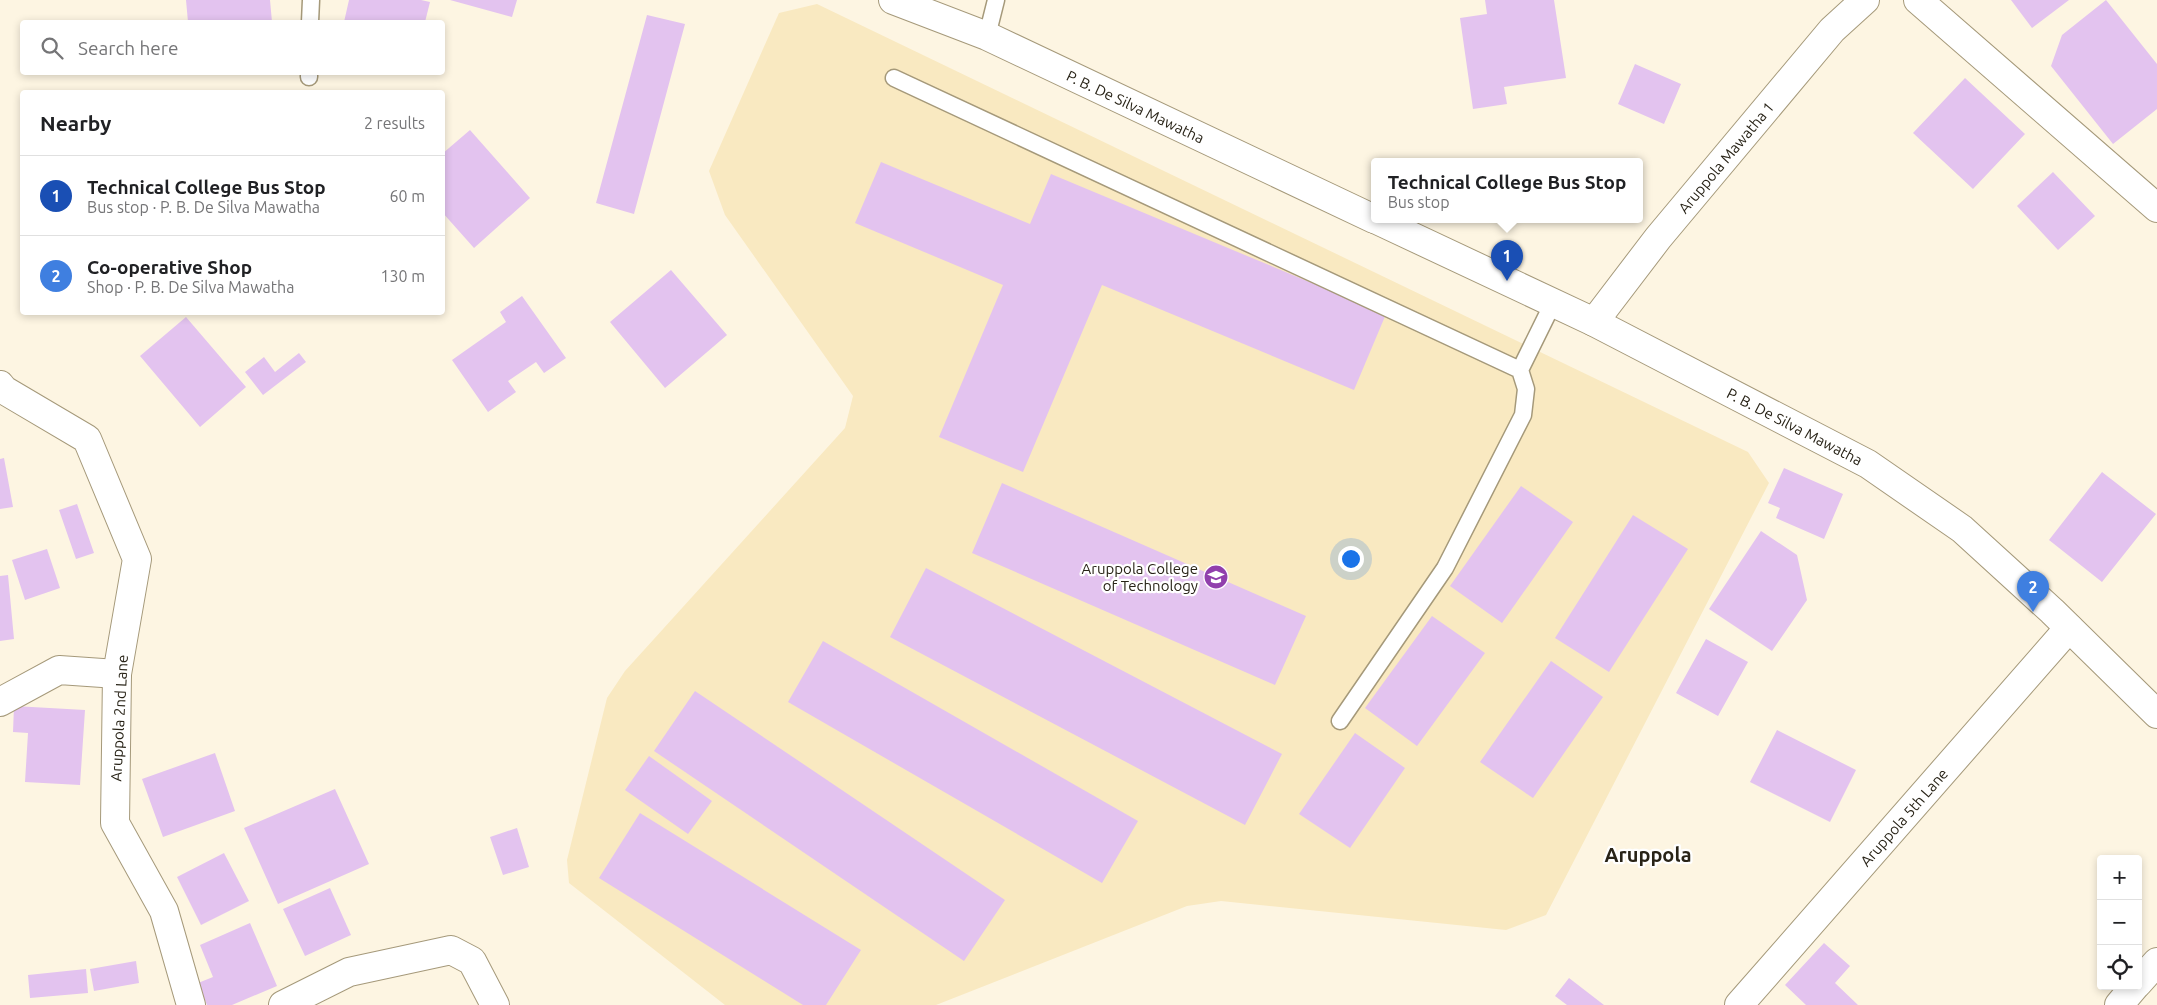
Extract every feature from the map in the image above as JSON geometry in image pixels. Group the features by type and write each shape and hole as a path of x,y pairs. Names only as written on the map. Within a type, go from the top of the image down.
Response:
{"street":[{"name":"P. B. De Silva Mawatha","path":"893,0 987,36 1371,217"},
{"name":"Aruppola Mawatha 1","path":"1594,322 1658,238 1826,37 1865,0"},
{"path":"1918,0 2157,208"},
{"name":"P. B. De Silva Mawatha","path":"1384,223 1594,322 1868,464 1962,529 2070,628 2157,714"},
{"name":"Aruppola 2nd Lane","path":"0,385 4,390 87,439 137,560 118,674 115,824 164,911 190,1005"},
{"name":"Aruppola 5th Lane","path":"1739,1005 2070,628"},
{"path":"0,702 59,670 118,674"},
{"path":"283,1005 349,972 451,950 472,961 495,1005"},
{"path":"2142,979 2157,962"},
{"path":"2118,1005 2131,990"}],"lane":[{"path":"310,20 311,0"},
{"path":"987,36 996,0"},
{"path":"894,78 1520,370"},
{"path":"1340,720 1445,568 1454,551 1523,415 1526,389 1520,370 1553,303"}],"shaded area":[{"name":"Aruppola College of Technology","path":"817,4 1748,452 1769,483 1546,915 1506,930 1221,901 1187,906 936,1005 725,1005 569,883 567,860 607,698 625,671 845,428 853,396 725,215 709,171 779,13"}],"building":[{"path":"186,0 270,0 272,20 188,20"},
{"path":"349,0 421,0 430,2 426,20 344,20"},
{"path":"450,0 517,0 512,17"},
{"path":"1485,0 1554,0 1566,78 1504,87 1507,104 1473,109 1460,18 1487,14"},
{"path":"2011,0 2069,0 2032,28"},
{"path":"2106,0 2157,64 2157,109 2113,144 2051,66 2062,35"},
{"path":"647,15 685,24 634,214 596,203"},
{"path":"1635,64 1681,84 1664,124 1618,104"},
{"path":"1965,78 2025,134 1973,189 1913,133"},
{"path":"470,130 530,198 474,248 445,215 445,151"},
{"path":"881,162 1030,224 1051,174 1386,314 1354,390 1102,285 1023,472 939,437 1003,285 855,223"},
{"path":"2053,172 2095,216 2058,250 2017,206"},
{"path":"671,270 727,335 665,388 610,322"},
{"path":"522,296 566,358 544,373 536,362 508,381 516,392 488,412 452,360 506,322 500,312"},
{"path":"186,317 246,387 200,427 140,356"},
{"path":"299,353 306,362 263,395 245,372 264,357 275,372"},
{"path":"4,458 13,507 0,509 0,459"},
{"path":"1784,468 1843,494 1824,539 1776,518 1780,508 1768,503"},
{"path":"2102,472 2156,514 2102,582 2049,540"},
{"path":"1002,483 1306,616 1275,685 972,553"},
{"path":"1521,486 1573,522 1502,623 1450,586"},
{"path":"77,504 94,553 76,559 59,510"},
{"path":"1633,515 1688,549 1609,672 1555,638"},
{"path":"1761,531 1797,555 1807,600 1772,651 1709,609"},
{"path":"47,549 60,588 25,600 12,560"},
{"path":"926,568 1282,754 1245,825 890,637"},
{"path":"8,575 14,639 0,641 0,576"},
{"path":"1432,616 1485,653 1417,746 1365,708"},
{"path":"1706,639 1748,662 1718,716 1676,693"},
{"path":"823,641 1138,821 1102,883 788,702"},
{"path":"1551,661 1603,697 1533,798 1480,762"},
{"path":"695,691 1005,900 964,961 654,751"},
{"path":"14,706 85,710 80,785 25,782 28,733 13,732"},
{"path":"1777,730 1856,770 1830,822 1750,782"},
{"path":"1355,733 1405,768 1350,848 1299,814"},
{"path":"215,753 235,811 163,837 142,779"},
{"path":"649,756 712,801 688,834 625,790"},
{"path":"335,789 369,864 278,904 244,828"},
{"path":"640,813 861,950 826,1005 803,1005 599,878"},
{"path":"517,828 529,867 503,875 490,837"},
{"path":"224,853 249,901 201,925 177,877"},
{"path":"330,888 351,935 305,956 283,909"},
{"path":"250,923 277,986 232,1005 207,1005 198,983 213,977 200,945"},
{"path":"1824,943 1850,966 1835,983 1858,1005 1806,1005 1785,985"},
{"path":"136,961 139,983 94,991 90,969"},
{"path":"86,969 88,993 30,998 28,975"},
{"path":"1569,978 1604,1005 1567,1005 1555,996"}],"place":[{"name":"Technical College Bus Stop","path":"1507,281"},
{"name":"Aruppola College of Technology","path":"1216,577"},
{"name":"Co-operative Shop","path":"2033,612"}],"district":[{"name":"Aruppola","path":"1648,854"}]}
